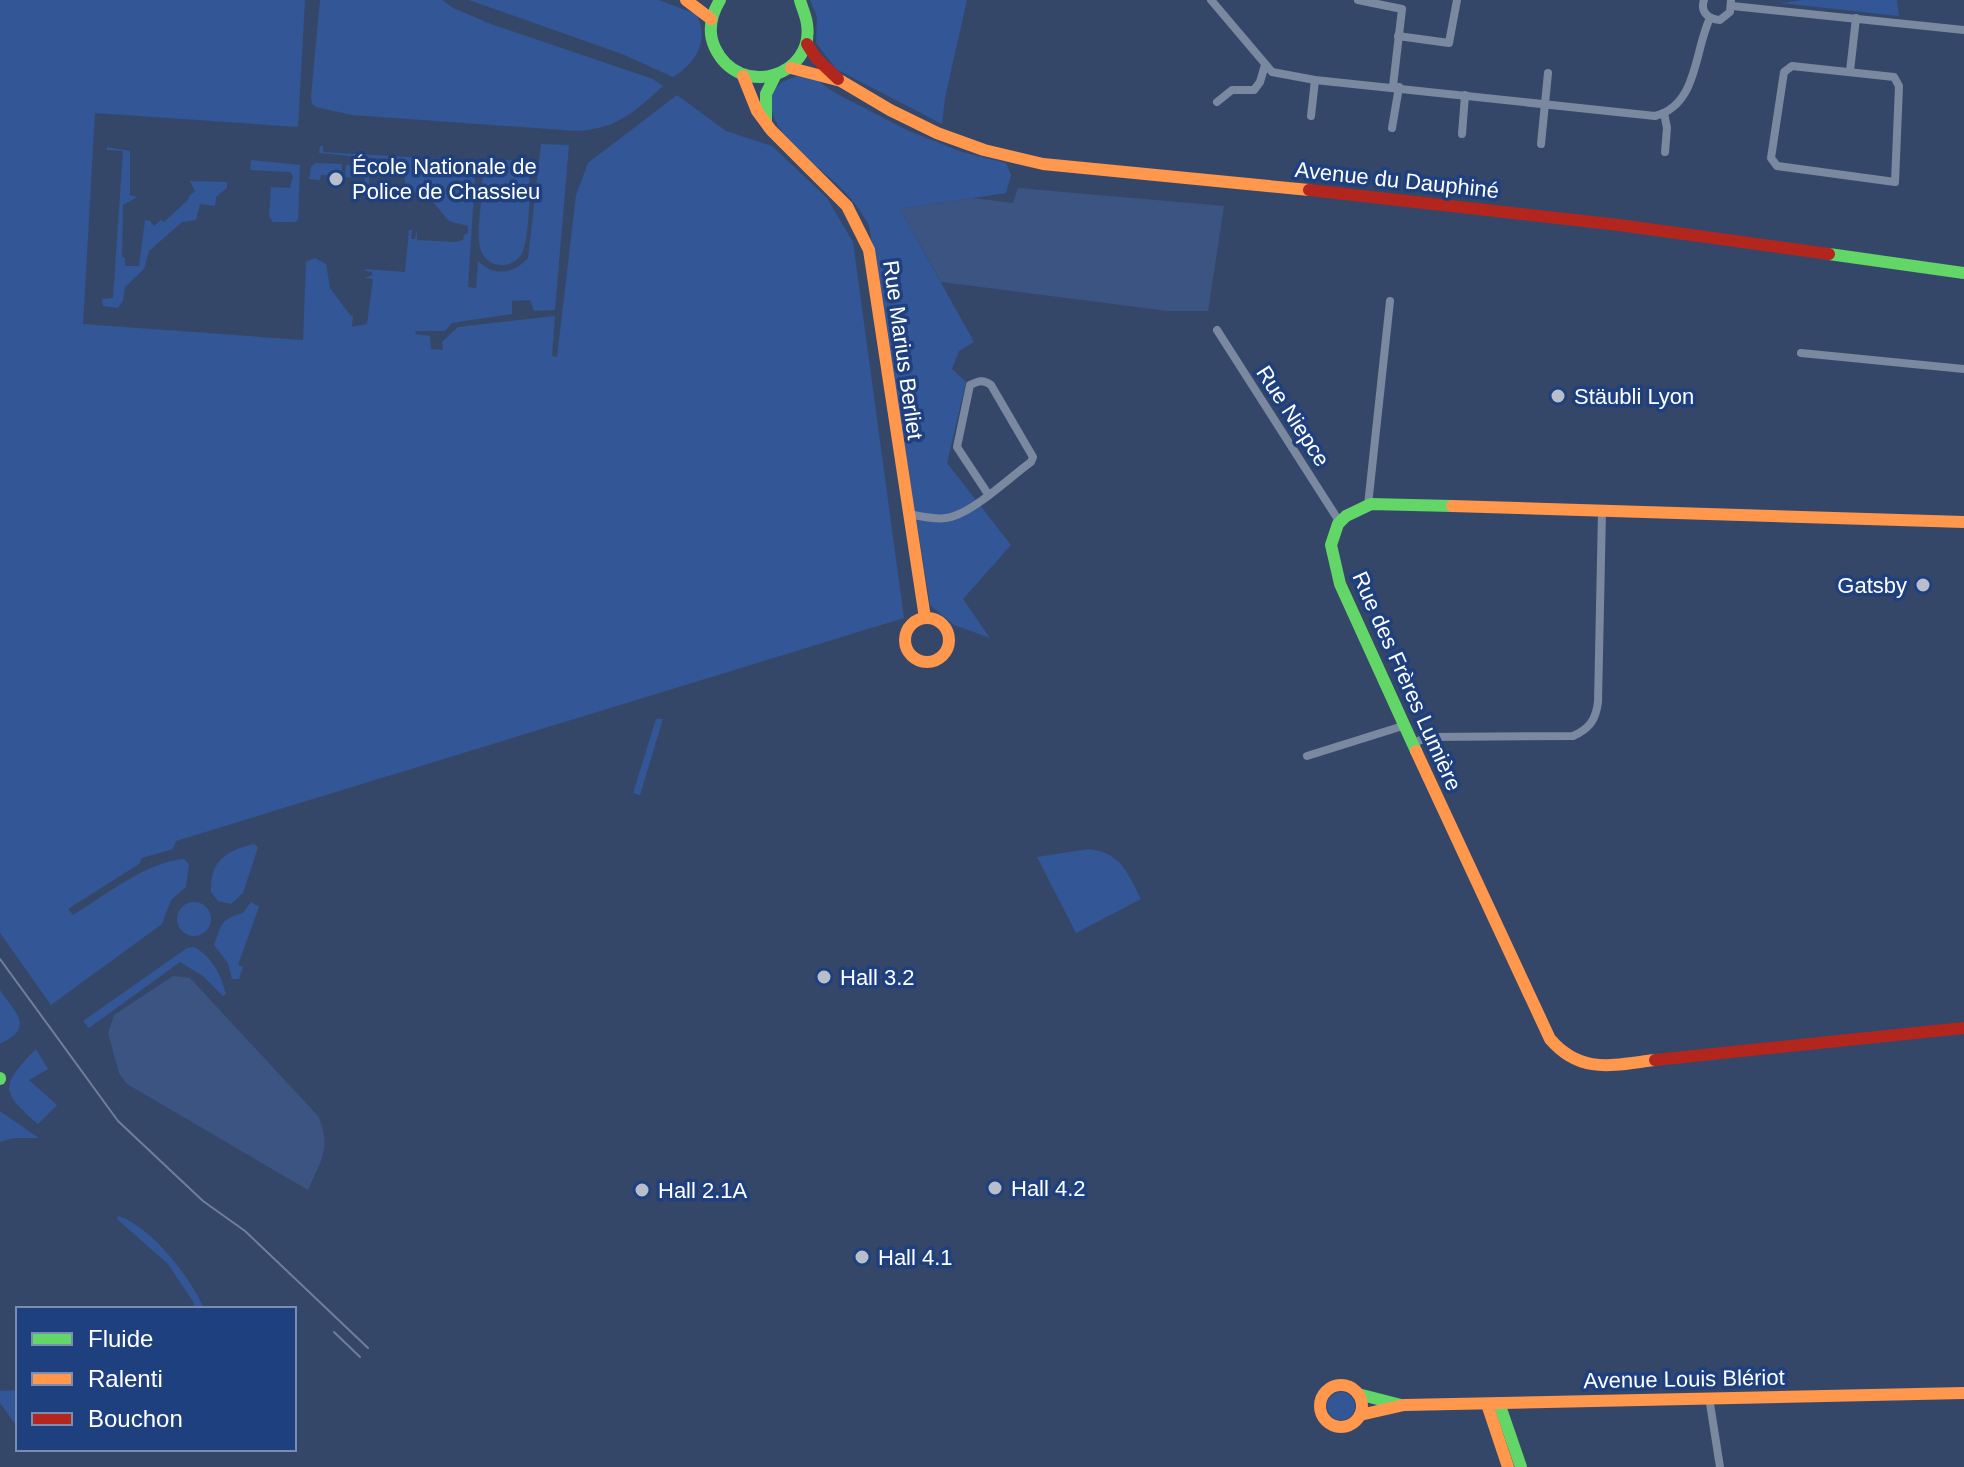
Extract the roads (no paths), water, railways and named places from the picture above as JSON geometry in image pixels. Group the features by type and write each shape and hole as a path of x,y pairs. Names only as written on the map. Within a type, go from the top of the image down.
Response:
{"street":[{"path":"686,0 711,19"},
{"path":"720,0 711,19 710,32 717,55 725,65 753,78 775,76 791,68 801,57 809,29 807,14 800,0"},
{"path":"1211,0 1272,72 1315,80 1655,116 1677,106 1686,94 1703,31 1710,18"},
{"path":"1358,0 1402,9 1392,128"},
{"path":"1398,36 1449,43 1457,0"},
{"path":"1704,0 1704,11 1710,18 1720,20 1726,17 1732,3 1964,30"},
{"path":"1850,71 1856,18"},
{"name":"Avenue du Dauphiné","path":"807,44 816,58 841,81 890,110 937,133 984,150 1043,164 1238,182 1619,225 1964,273"},
{"path":"1217,102 1232,90 1254,90 1265,65"},
{"path":"1792,66 1850,71 1894,77 1899,86 1895,182 1777,166 1771,158 1784,72 1792,66"},
{"name":"Avenue du Dauphiné","path":"791,68 841,81"},
{"path":"1541,144 1548,73"},
{"name":"Rue Marius Berliet","path":"743,76 754,107 766,124 838,193 862,229 869,250 925,618"},
{"path":"766,124 766,94 775,76"},
{"path":"1311,116 1315,80"},
{"path":"1462,134 1465,95"},
{"path":"1664,113 1667,128 1665,152"},
{"path":"1368,505 1390,301"},
{"name":"Rue Niepce","path":"1217,330 1339,521"},
{"path":"1801,353 1964,369"},
{"path":"907,513 949,518 960,515 1031,462 1033,457 991,385 978,381 970,385 967,393 957,447 988,494"},
{"path":"1339,521 1344,514 1368,505 1964,522"},
{"path":"1414,743 1427,737 1573,736 1594,721 1598,702 1602,511"},
{"name":"Rue des Frères Lumière","path":"1339,521 1333,546 1336,573 1544,1032 1565,1056 1582,1064 1600,1066 1964,1028"},
{"path":"1307,756 1406,725"},
{"path":"1344,1385 1358,1394 1362,1408 1352,1424 1341,1427 1329,1424 1320,1410 1323,1395 1332,1387 1344,1385"},
{"name":"Avenue Louis Blériot","path":"1360,1415 1404,1405 1964,1393"},
{"name":"Avenue Louis Blériot","path":"1358,1394 1404,1405"},
{"path":"1709,1397 1720,1467"},
{"path":"1493,1404 1508,1467"},
{"path":"1493,1404 1521,1467"}],"tram line":[{"path":"0,959 118,1121 203,1201 245,1231 368,1348"},
{"path":"334,1332 360,1357"}],"place":[{"name":"École Nationale de Police de Chassieu","path":"336,179"},
{"name":"Stäubli Lyon","path":"1558,396"},
{"name":"Gatsby","path":"1923,585"},
{"name":"Hall 3.2","path":"824,977"},
{"name":"Hall 4.2","path":"995,1188"},
{"name":"Hall 2.1A","path":"642,1190"},
{"name":"Hall 4.1","path":"862,1257"}]}
